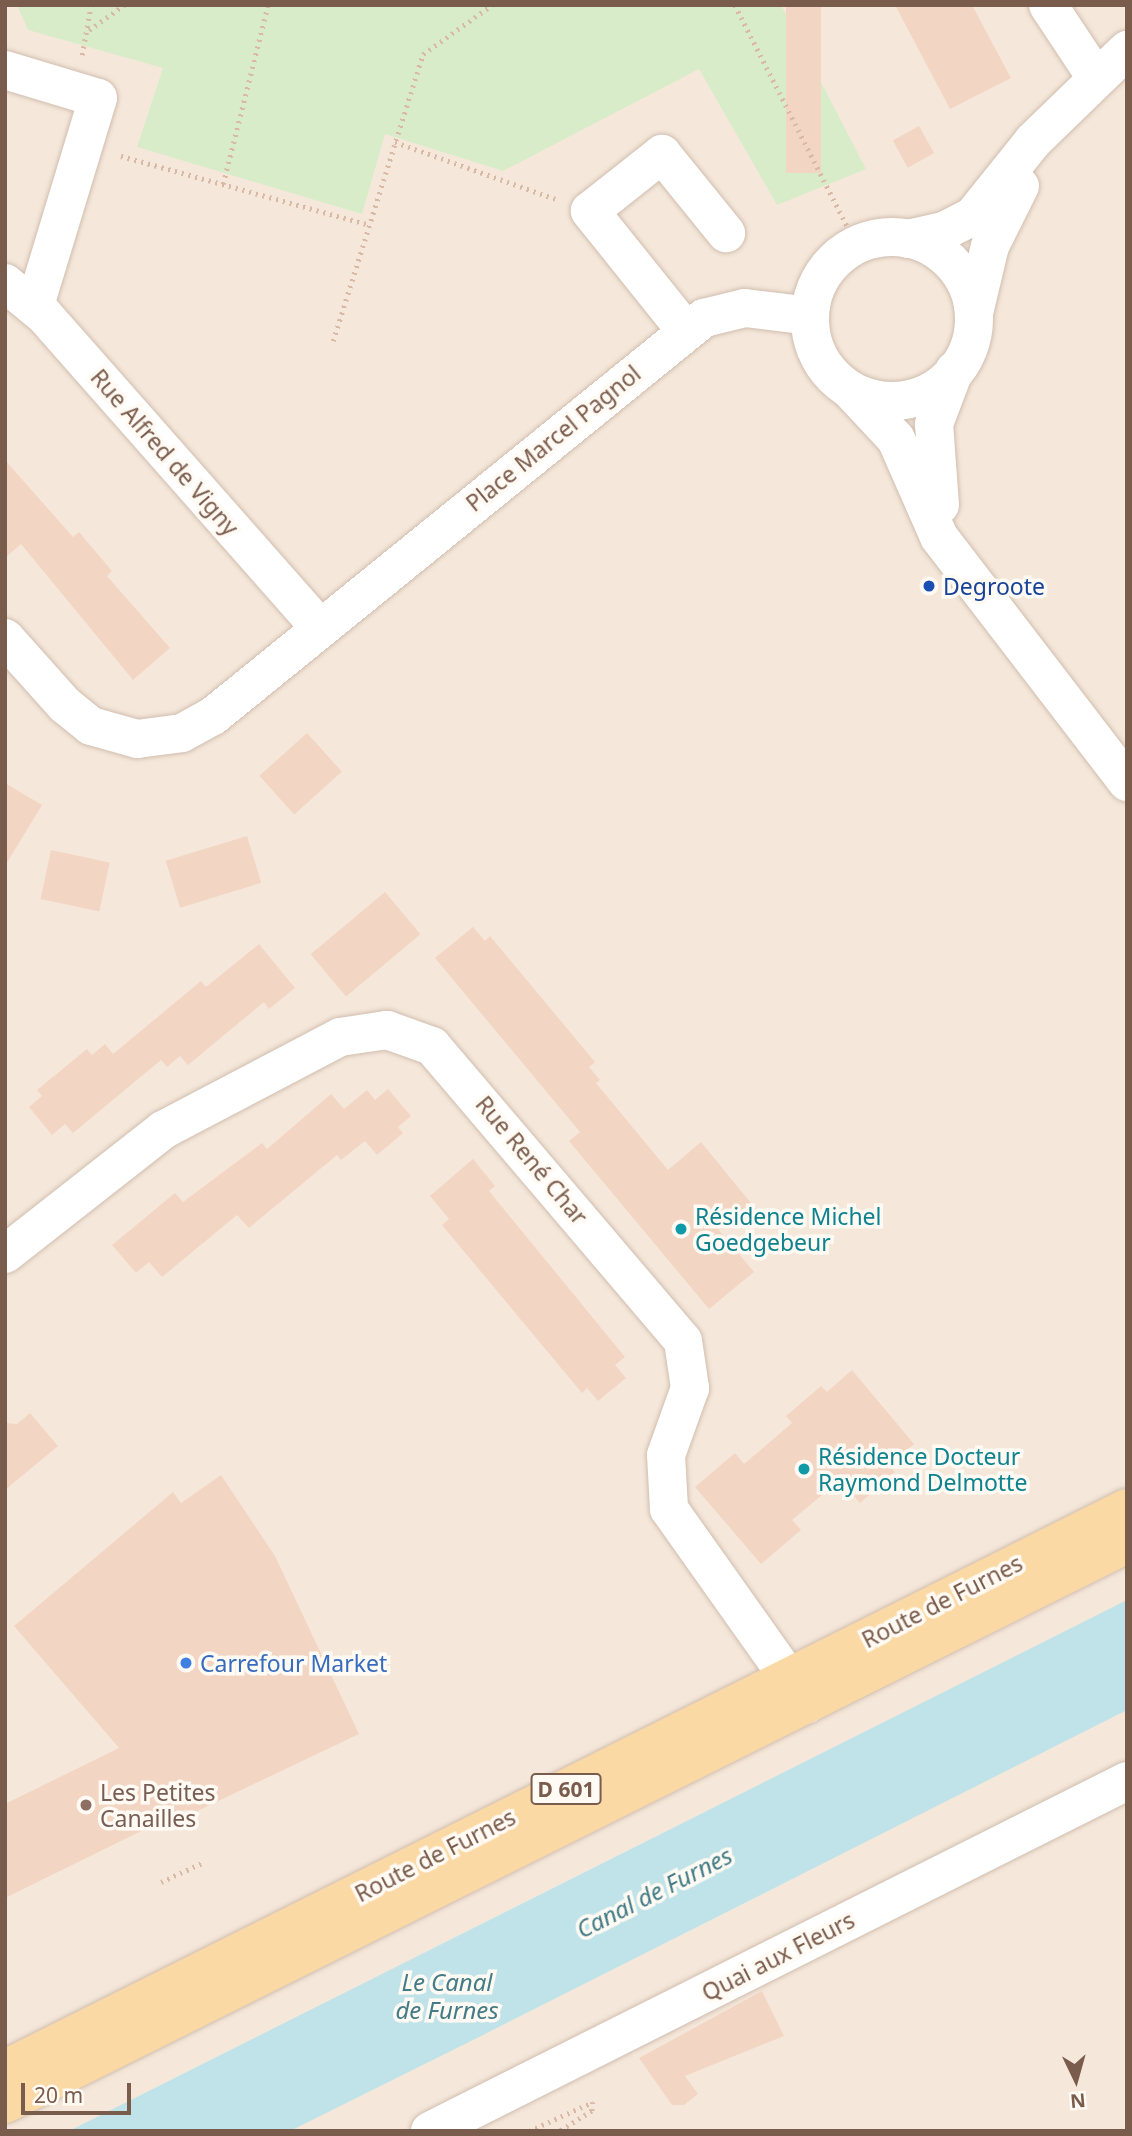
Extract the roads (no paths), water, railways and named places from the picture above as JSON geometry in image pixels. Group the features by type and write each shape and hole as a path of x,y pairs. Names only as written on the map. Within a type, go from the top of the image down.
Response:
{"main road":[{"name":"Route de Furnes","path":"5,2104 800,1691 1127,1508"},
{"name":"Route de Furnes","path":"5,2069 800,1691 1127,1544"}],"street":[{"path":"1048,5 1083,88"},
{"path":"1122,764 927,518 896,439 820,358 810,316 824,274 857,245 882,238 908,239 944,231 973,216 1083,88 1127,50"},
{"path":"5,70 98,98 83,145 20,294"},
{"path":"963,566 940,503 932,448 937,411 954,371 970,343 973,317 1003,218 1083,88"},
{"path":"686,331 590,211 662,154 726,233"},
{"path":"908,239 953,264 969,292 973,317"},
{"name":"Rue Alfred de Vigny","path":"20,294 320,628"},
{"name":"Place Marcel Pagnol","path":"5,638 82,720 114,735 149,739 183,733 213,716 686,331 711,314 733,309 810,316"},
{"path":"850,390 880,400 906,400 935,388 954,371"},
{"name":"Rue René Char","path":"5,1255 177,1121 340,1037 387,1030 418,1038 444,1055 683,1341 690,1388 666,1455 669,1509 800,1691"},
{"name":"Quai aux Fleurs","path":"430,2131 1127,1782"}],"water":[{"name":"Le Canal de Furnes","path":"1127,1600 1127,1710 479,2037 290,2131 69,2131"}],"place":[{"name":"Degroote","path":"929,586"},
{"name":"Résidence Michel Goedgebeur","path":"681,1229"},
{"name":"Résidence Docteur Raymond Delmotte","path":"804,1469"},
{"name":"Carrefour Market","path":"186,1663"},
{"name":"Les Petites Canailles","path":"86,1805"}],"water label":[{"name":"Canal de Furnes","path":"654,1892"}]}
